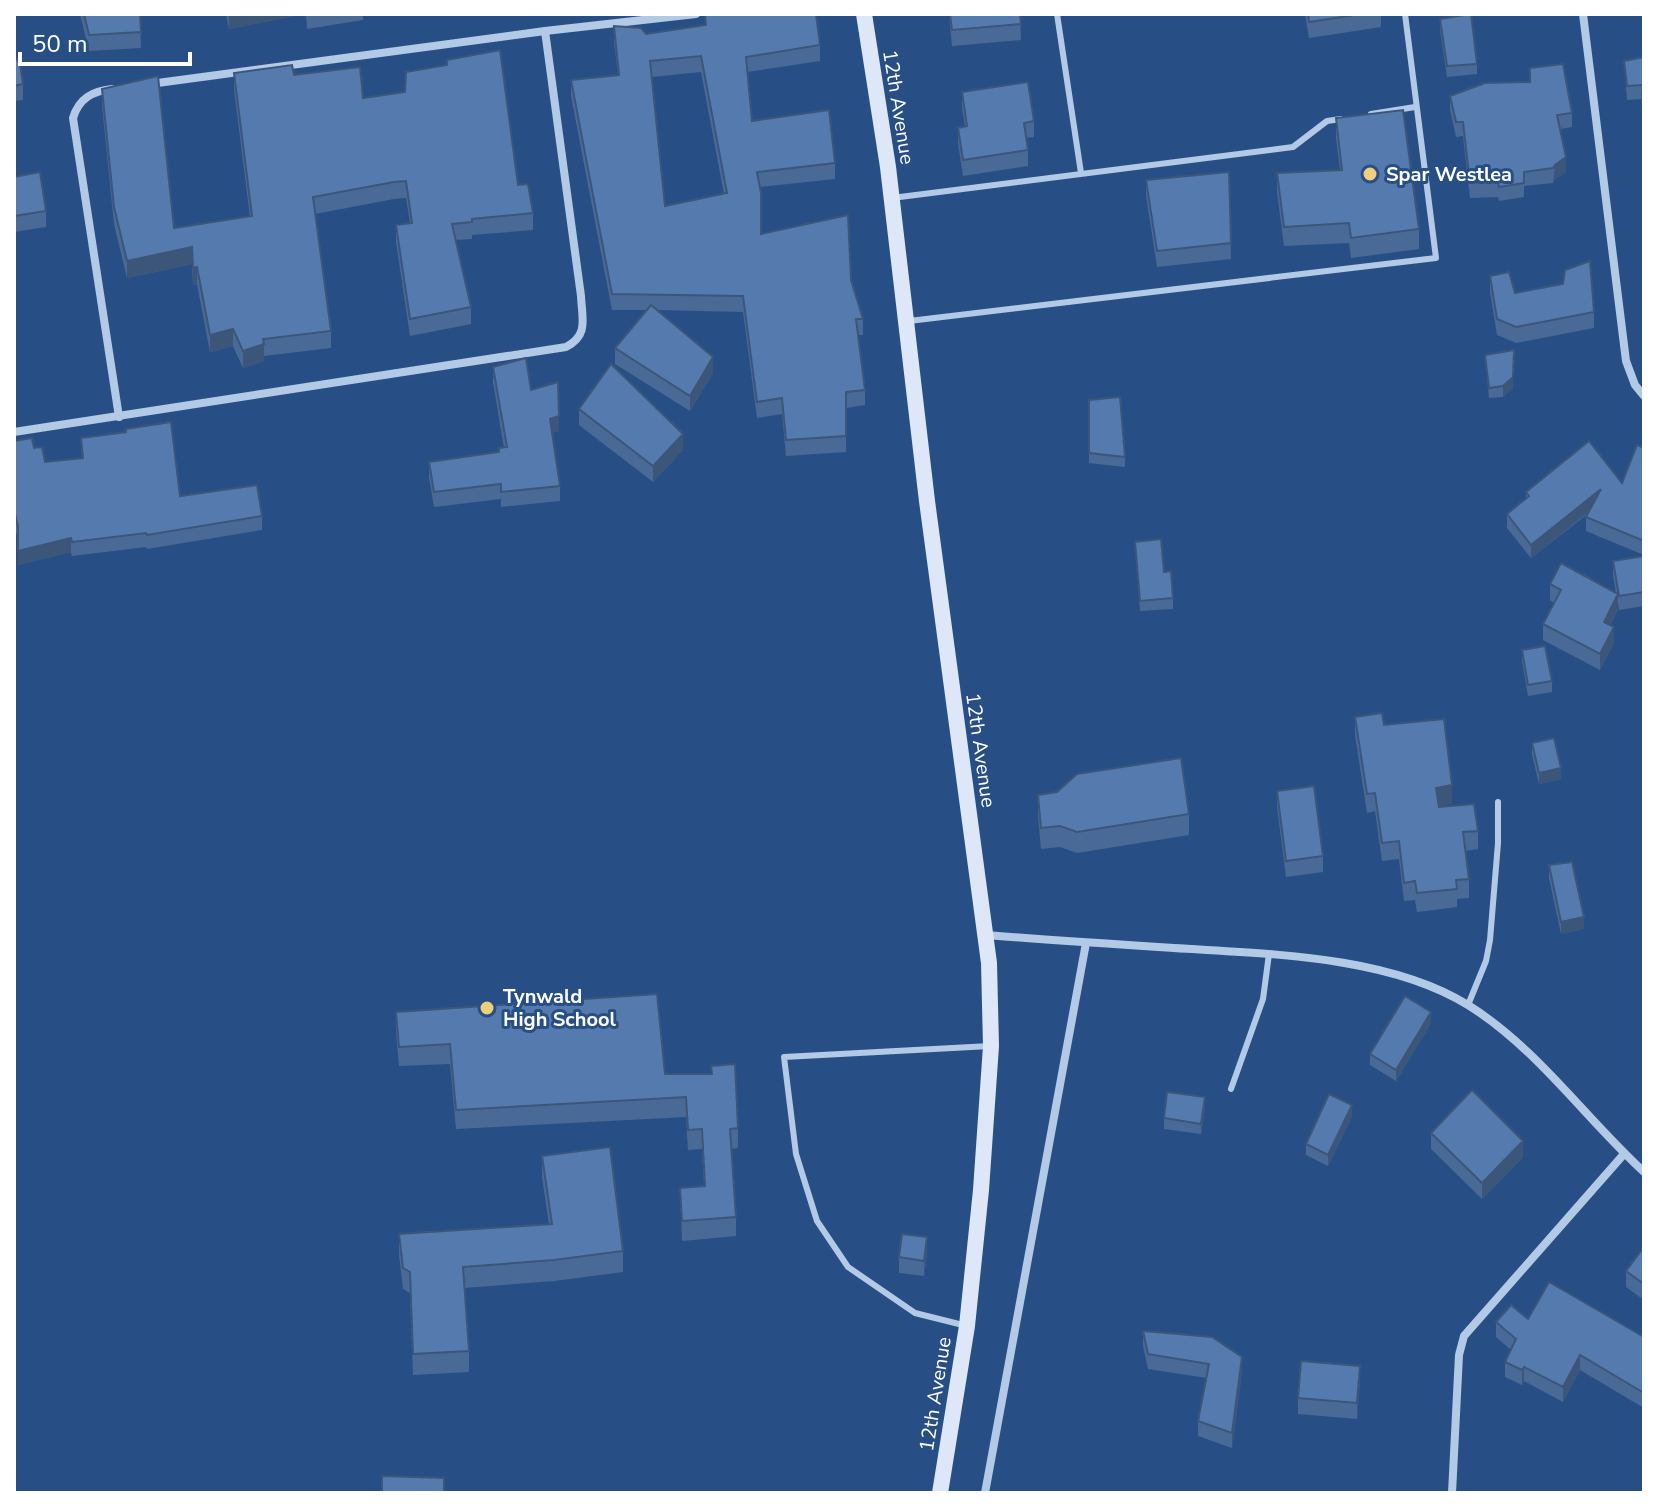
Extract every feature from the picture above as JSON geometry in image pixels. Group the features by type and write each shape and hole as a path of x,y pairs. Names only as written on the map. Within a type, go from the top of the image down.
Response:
{"street":[{"path":"147,84 696,14"},
{"name":"12th Avenue","path":"864,14 891,198 927,501 986,935 991,1046 981,1190 967,1326 940,1493"},
{"path":"1583,14 1626,361 1635,385 1644,396"},
{"path":"14,432 566,347 575,342 582,333 581,296 545,31"},
{"path":"117,88 101,90 82,100 73,118 119,417"},
{"path":"986,935 1269,954 1385,970 1416,981 1468,1005 1516,1041 1644,1172"},
{"path":"985,1493 1086,943"},
{"path":"1452,1493 1459,1355 1464,1336 1624,1154"}],"lane":[{"path":"1057,14 1081,173"},
{"path":"906,321 1436,258 1405,14"},
{"path":"891,198 1293,147 1327,121 1415,107"},
{"path":"1468,1005 1486,961 1490,940 1498,802"},
{"path":"1231,1089 1263,999 1269,954"},
{"path":"967,1326 915,1313 848,1267 817,1221 796,1154 784,1057 991,1046"}],"building":[{"path":"84,14 140,14 141,32 89,35"},
{"path":"705,14 816,14 820,45 746,57 752,121 829,110 835,163 757,172 761,193 761,234 848,215 851,280 863,319 856,319 865,390 846,392 846,436 786,440 782,398 757,402 743,296 612,294 571,80 619,75 614,26 641,28 646,34 706,25","holes":["701,56 727,193 665,206 650,61"]},
{"path":"950,14 1020,14 1021,24 952,30"},
{"path":"1308,14 1361,14 1309,22"},
{"path":"1471,14 1477,64 1447,66 1440,19"},
{"path":"500,50 518,185 528,184 533,213 452,224 471,307 410,319 396,225 412,223 406,181 313,197 331,331 263,339 264,344 243,351 233,329 210,335 197,267 193,268 192,247 127,261 114,207 102,89 158,76 174,228 252,216 234,73 292,65 294,75 360,67 363,98 405,92 406,72 447,65 447,60"},
{"path":"14,55 20,64 23,84 14,86"},
{"path":"1644,57 1644,100 1642,101 1643,85 1627,86 1624,61"},
{"path":"1563,64 1572,113 1557,115 1566,157 1553,168 1524,172 1524,183 1499,187 1498,182 1470,183 1463,122 1456,122 1450,96 1485,83 1530,82 1530,68"},
{"path":"1028,82 1034,121 1024,123 1028,150 963,160 958,128 967,126 962,92"},
{"path":"1403,110 1419,229 1351,238 1349,223 1284,227 1277,173 1342,170 1336,118"},
{"path":"40,172 46,211 14,216 14,177"},
{"path":"1229,172 1231,243 1157,251 1146,180"},
{"path":"1590,261 1594,312 1516,327 1497,319 1490,276 1509,272 1515,293 1563,284 1565,270"},
{"path":"651,305 713,357 690,396 615,348"},
{"path":"1514,350 1513,377 1503,386 1489,388 1485,355"},
{"path":"526,358 531,390 558,382 559,416 550,419 560,486 501,492 501,484 434,492 429,462 499,452 499,448 507,447 493,367"},
{"path":"611,364 683,434 653,466 579,409"},
{"path":"1120,397 1125,457 1089,453 1089,400"},
{"path":"171,422 180,496 257,485 262,516 147,535 72,542 71,538 18,551 18,526 14,510 14,441 32,438 34,448 42,447 45,462 83,458 81,438"},
{"path":"1589,441 1622,483 1637,445 1644,448 1644,541 1586,517 1601,489 1531,545 1507,514 1529,496 1526,492"},
{"path":"1161,539 1164,572 1171,571 1173,598 1140,601 1135,542"},
{"path":"1644,556 1644,592 1619,596 1613,561"},
{"path":"1561,563 1618,594 1604,622 1614,627 1600,654 1543,624 1561,590 1550,584"},
{"path":"1545,646 1552,681 1528,685 1522,650"},
{"path":"1382,713 1384,725 1444,719 1452,785 1436,788 1439,807 1474,804 1478,831 1463,832 1469,879 1456,880 1457,889 1417,893 1415,881 1404,883 1399,841 1382,843 1375,793 1367,794 1355,717"},
{"path":"1554,738 1561,768 1539,773 1532,743"},
{"path":"1181,758 1189,814 1077,832 1060,826 1041,828 1038,795 1057,792 1077,774"},
{"path":"1314,786 1323,856 1286,861 1277,791"},
{"path":"1572,862 1584,917 1561,922 1549,865"},
{"path":"657,994 665,1074 712,1074 711,1066 735,1064 738,1128 730,1129 736,1217 682,1221 680,1188 705,1186 702,1129 688,1130 686,1097 456,1110 450,1044 399,1047 396,1012"},
{"path":"1405,996 1431,1012 1396,1070 1370,1054"},
{"path":"1472,1090 1523,1141 1482,1183 1431,1133"},
{"path":"1167,1092 1205,1097 1201,1124 1164,1118"},
{"path":"1329,1094 1352,1105 1328,1155 1306,1144"},
{"path":"610,1147 623,1251 463,1267 469,1351 413,1354 410,1272 403,1268 399,1234 552,1224 542,1156"},
{"path":"902,1234 927,1237 924,1261 899,1257"},
{"path":"1644,1247 1644,1284 1626,1271"},
{"path":"1549,1282 1644,1337 1644,1393 1580,1355 1563,1387 1524,1367 1522,1370 1505,1362 1516,1339 1496,1322 1511,1305 1528,1319"},
{"path":"1143,1331 1212,1337 1242,1357 1232,1433 1198,1421 1209,1364 1148,1354"},
{"path":"1301,1361 1360,1366 1357,1403 1298,1398"},
{"path":"382,1476 444,1478 444,1493 382,1493"}],"place":[{"name":"Spar Westlea","path":"1370,174"},
{"name":"Tynwald High School","path":"487,1008"}]}
